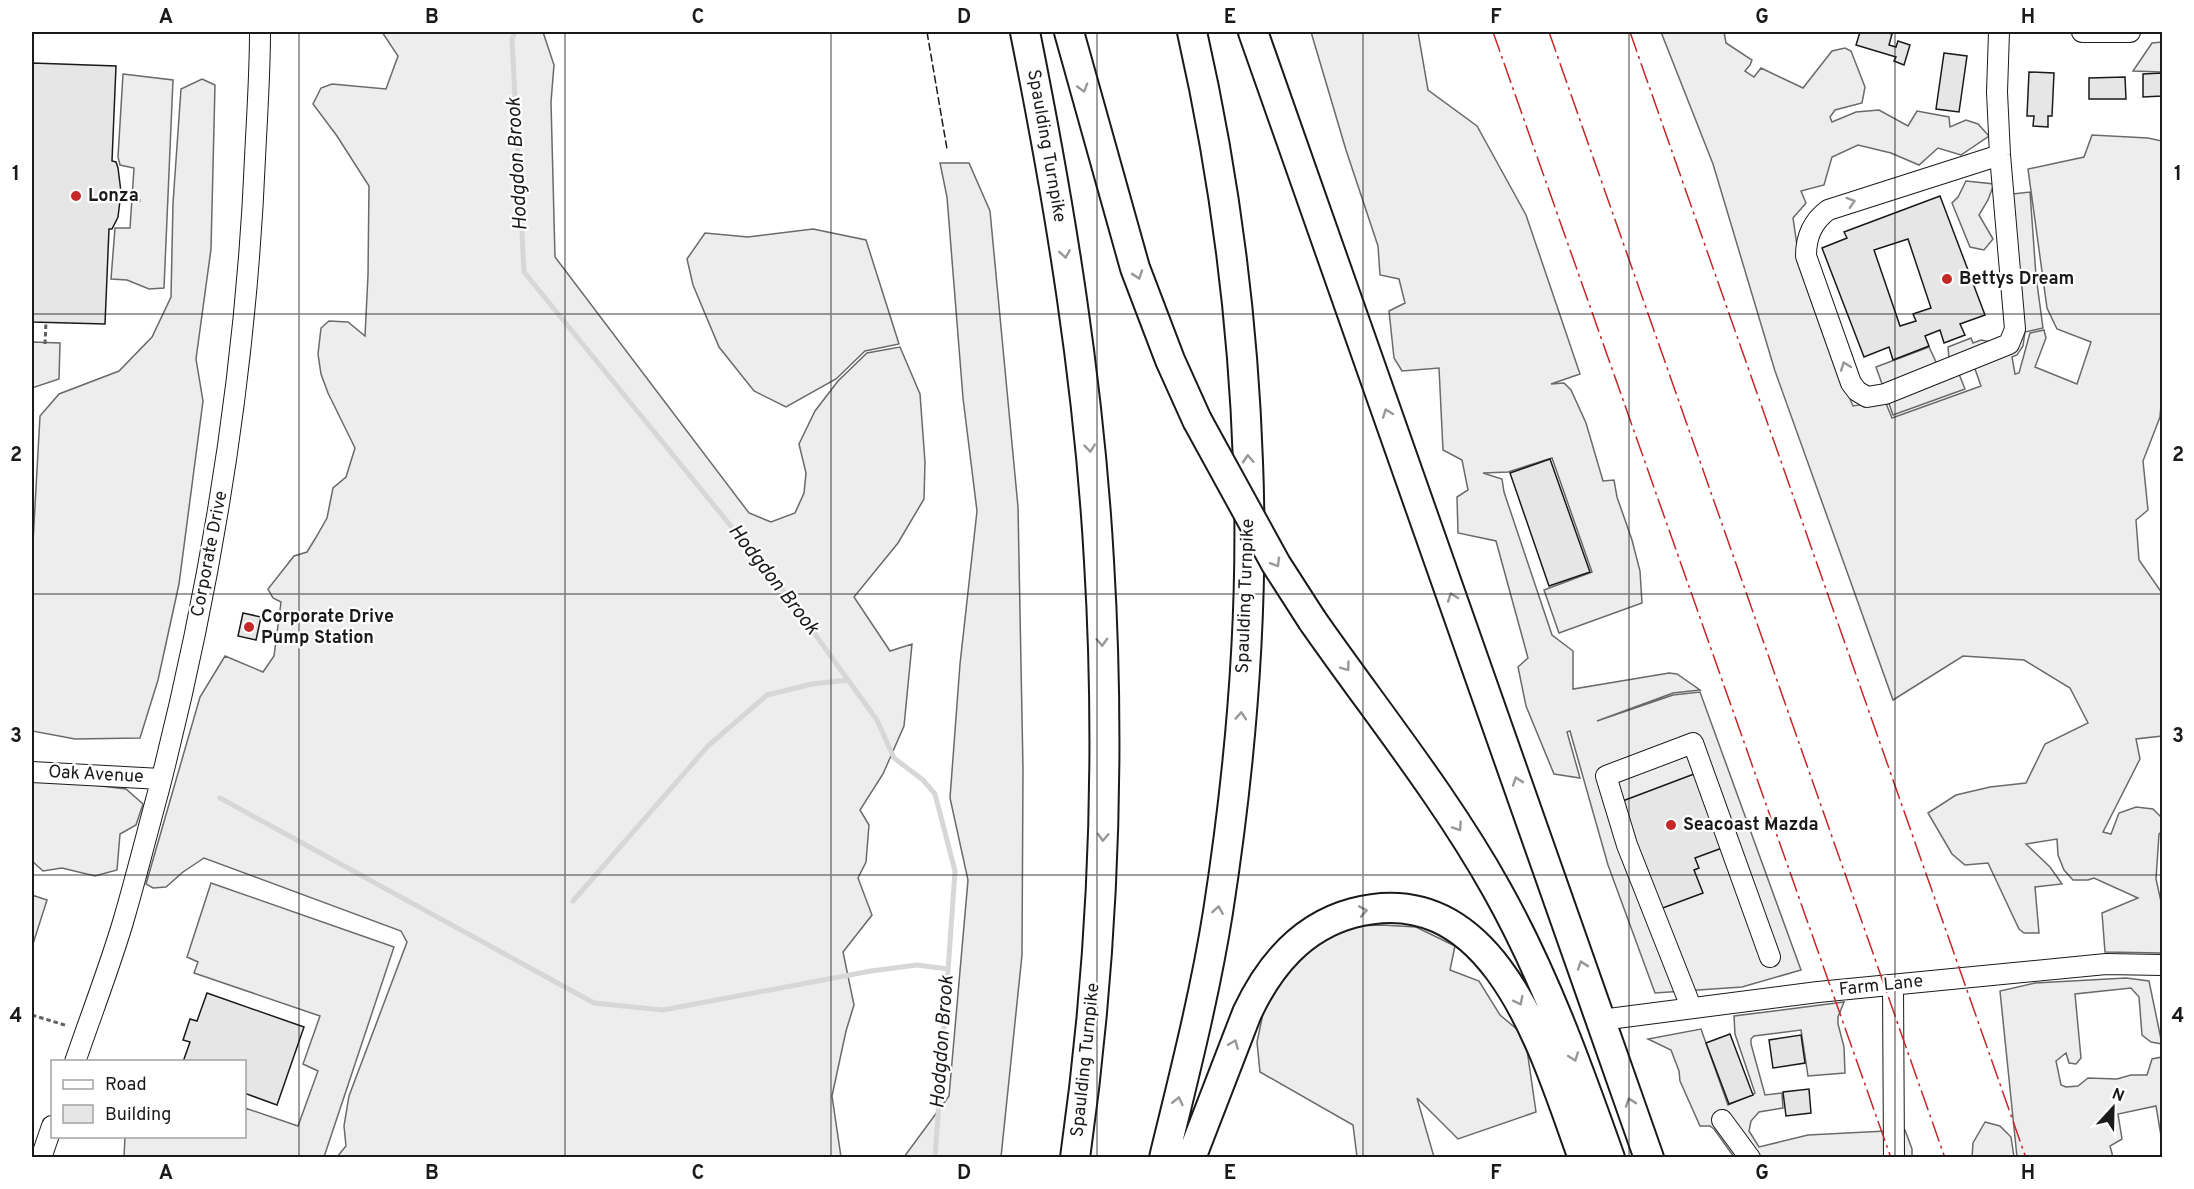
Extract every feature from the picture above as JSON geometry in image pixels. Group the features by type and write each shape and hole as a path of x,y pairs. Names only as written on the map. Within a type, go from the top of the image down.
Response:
{"highway":[{"name":"Spaulding Turnpike","path":"1025,32 1051,171 1080,354 1100,561 1104,693 1101,876 1091,1020 1075,1158"},
{"path":"1069,32 1135,268 1170,360 1197,420 1260,536 1312,620 1462,832 1496,888 1527,945 1554,1004 1610,1158"},
{"name":"Spaulding Turnpike","path":"1164,1158 1192,1041 1218,915 1236,776 1249,591 1248,462 1233,267 1214,138 1192,32"},
{"path":"1253,32 1649,1158"},
{"path":"1272,32 1343,288"},
{"path":"1191,1158 1247,1013 1275,964 1289,949 1323,924 1363,910 1384,908 1415,912 1444,921 1471,938 1493,960 1517,996 1538,1041 1583,1158"}],"street":[{"name":"Corporate Drive","path":"76,1060 123,923 184,692 224,482 236,398 252,234 260,32"},
{"path":"1999,32 1997,92 2000,155 2016,329 2009,344 1885,394 1868,398 1857,391 1851,383 1806,256 1808,235 1813,224 1828,210 2000,155"},
{"path":"2082,32 2130,32"},
{"path":"1691,1007 1627,845 1606,776 1693,743 1770,957"},
{"name":"Oak Avenue","path":"32,772 161,779"},
{"name":"Farm Lane","path":"1601,1020 1691,1007 2106,964 2163,965"},
{"path":"1893,985 1894,1158"},
{"path":"1722,1120 1750,1158"},
{"path":"41,1158 51,1129"}],"path":[{"path":"121,199 143,201"},
{"path":"45,344 46,322"},
{"path":"32,1015 69,1026"}],"shaded area":[{"path":"382,32 543,32 554,65 551,102 555,257 749,513 771,522 795,513 804,493 806,473 799,444 815,411 838,381 867,353 900,347 920,394 925,462 924,499 898,543 854,597 890,651 912,644 904,726 883,774 860,810 869,825 866,862 858,878 872,915 843,952 854,1005 832,1096 841,1157 337,1157 346,1146 344,1126 349,1096 407,942 401,931 204,858 166,887 153,888 146,884 200,697 225,656 263,672 274,656 281,602 273,598 268,589 294,556 307,552 327,518 333,488 346,477 355,448 328,393 321,374 318,354 321,328 329,321 348,322 365,336 369,186 313,104 321,88 332,84 386,89 398,56"},
{"path":"1311,32 1418,32 1428,90 1477,126 1526,215 1580,374 1551,384 1564,383 1571,390 1586,423 1603,481 1614,480 1640,571 1642,603 1559,633 1544,590 1592,572 1552,458 1508,472 1483,473 1502,479 1504,492 1552,635 1573,651 1573,689 1669,673 1677,674 1700,690 1673,693 1597,721 1673,695 1700,692 1801,970 1742,987 1655,993 1608,865 1570,731 1567,732 1580,778 1554,774 1526,706 1518,667 1528,658 1496,541 1458,533 1457,497 1468,490 1462,460 1443,450 1439,368 1402,371 1394,358 1389,311 1405,303 1399,279 1380,275 1378,246 1346,150"},
{"path":"1661,32 1724,32 1726,43 1752,60 1745,71 1754,77 1761,68 1803,88 1832,51 1845,48 1851,51 1865,87 1862,103 1835,110 1830,117 1832,122 1856,112 1879,110 1908,126 1917,111 1949,117 1950,127 1966,120 1978,124 1989,136 1961,155 1938,148 1919,165 1891,153 1858,145 1832,157 1824,185 1801,191 1806,203 1793,218 1797,245 1827,345 1853,406 1885,401 1892,418 1981,386 1975,369 1969,365 1959,374 1965,389 1893,415 1876,367 1929,347 1937,364 1949,359 1948,347 1971,338 1973,343 1981,340 1997,343 2006,333 1995,196 2030,192 2036,276 2043,328 2025,332 2023,346 2017,355 2012,357 2015,374 2019,373 2030,333 2044,330 2046,338 2035,367 2077,384 2091,342 2057,329 2047,308 2028,169 2084,157 2092,135 2162,141 2162,392 2160,417 2143,461 2148,510 2136,520 2139,560 2162,593 2162,736 2136,739 2140,759 2103,832 2111,834 2119,813 2136,807 2153,809 2161,817 2162,831 2159,834 2156,879 2162,906 2162,953 2105,952 2102,913 2138,898 2094,878 2073,880 2064,870 2058,855 2057,839 2026,844 2050,867 2062,884 2035,887 2039,933 2024,933 2019,929 1988,863 1965,865 1952,854 1928,813 1956,795 1990,787 2026,783 2045,744 2088,723 2070,688 2024,660 1963,656 1893,700 1775,371 1713,164"},
{"path":"2162,42 2162,72 2133,71 2152,43"},
{"path":"123,74 173,80 164,288 149,289 127,280 111,279 115,228 130,228 134,168 120,165 118,157"},
{"path":"202,79 215,85 211,249 196,359 203,401 179,584 158,680 140,738 75,739 32,731 32,560 40,416 59,394 119,371 152,337 171,297 173,203 181,89"},
{"path":"940,163 969,163 990,211 1018,507 1023,769 1022,955 1001,1157 904,1157 949,1096 968,880 950,798 960,664 977,511 963,398 947,197"},
{"path":"1966,181 1994,184 1979,215 1993,239 1984,250 1970,247 1952,203 1958,197"},
{"path":"813,229 866,240 899,344 865,351 836,379 786,407 754,391 719,347 693,285 687,259 705,233 748,237"},
{"path":"32,342 60,343 59,379 32,388"},
{"path":"32,781 78,783 126,789 143,804 136,825 120,834 117,870 95,876 62,868 43,871 32,861"},
{"path":"211,883 394,947 324,1157 124,1157 125,1138 246,1138 246,1108 298,1126 318,1071 303,1064 320,1016 194,973 198,962 187,957"},
{"path":"32,895 47,900 32,947"},
{"path":"1354,926 1416,927 1455,946 1450,970 1479,981 1500,1015 1525,1036 1536,1112 1458,1139 1417,1098 1434,1157 1357,1157 1353,1125 1260,1072 1257,1042 1264,1009 1278,977 1321,941"},
{"path":"2126,978 2149,981 2162,1044 2151,1042 2142,1035 2139,997 2131,988 2075,994 2081,1058 2076,1064 2069,1063 2066,1053 2056,1061 2061,1085 2078,1086 2088,1078 2117,1079 2131,1075 2147,1075 2152,1059 2162,1057 2162,1142 2156,1106 2118,1114 2122,1139 2110,1146 2113,1157 2017,1157 2000,991 2035,983"},
{"path":"1844,1002 1838,1017 1838,1024 1844,1047 1845,1073 1808,1076 1801,1030 1754,1036 1751,1039 1765,1095 1782,1093 1783,1108 1759,1112 1751,1121 1749,1131 1759,1147 1808,1135 1905,1130 1912,1149 1912,1157 1734,1157 1714,1129 1710,1126 1700,1126 1680,1081 1679,1071 1671,1050 1648,1039 1701,1029 1728,1105 1755,1093 1735,1034 1734,1016"},
{"path":"1985,1122 2000,1126 2011,1137 2014,1157 1972,1157 1973,1143"}],"building":[{"path":"1860,32 1885,32 1892,34 1889,45 1896,47 1898,41 1910,45 1904,65 1894,61 1896,57 1856,45"},
{"path":"1944,53 1967,56 1959,112 1936,109"},
{"name":"Lonza","path":"32,63 116,66 112,161 116,162 118,168 121,192 118,217 112,229 109,229 105,324 32,322"},
{"path":"2029,72 2054,73 2052,116 2048,116 2048,127 2033,126 2034,116 2027,116"},
{"path":"2162,73 2162,96 2143,97 2143,74"},
{"path":"2125,77 2126,99 2089,99 2089,78"},
{"name":"Bettys Dream","path":"1940,196 1985,315 1960,324 1965,335 1944,343 1940,330 1925,336 1929,346 1893,360 1889,347 1864,357 1822,248 1847,238 1844,232","holes":["1908,239 1931,308 1913,314 1916,321 1900,326 1874,250"]},
{"path":"1550,459 1590,572 1549,586 1510,473"},
{"name":"Corporate Drive Pump Station","path":"243,613 261,617 256,640 238,636"},
{"name":"Seacoast Mazda","path":"1694,774 1722,848 1695,858 1699,868 1694,870 1703,893 1660,909 1620,802"},
{"path":"207,993 304,1027 277,1105 246,1094 246,1060 184,1060 190,1042 183,1040 190,1019 197,1021"},
{"path":"1730,1034 1753,1095 1729,1104 1706,1043"},
{"path":"1801,1035 1805,1063 1773,1068 1769,1040"},
{"path":"1809,1089 1811,1113 1786,1116 1783,1092"}],"waterway":[{"name":"Hodgdon Brook","path":"515,32 512,39 524,272 783,590 877,720 894,758 923,780 935,794 955,871 935,1158"},
{"path":"573,901 708,746 767,695 812,684 848,680"},
{"path":"220,798 594,1003 663,1010 871,971 917,965 948,969"}],"fence":[{"path":"927,32 947,149"}],"power":[{"path":"1493,32 1891,1158"},
{"path":"1549,32 1945,1158"},
{"path":"1630,32 2026,1158"}],"place":[{"name":"Lonza","path":"76,196"},
{"name":"Bettys Dream","path":"1947,279"},
{"name":"Corporate Drive Pump Station","path":"249,627"},
{"name":"Seacoast Mazda","path":"1671,825"}]}
